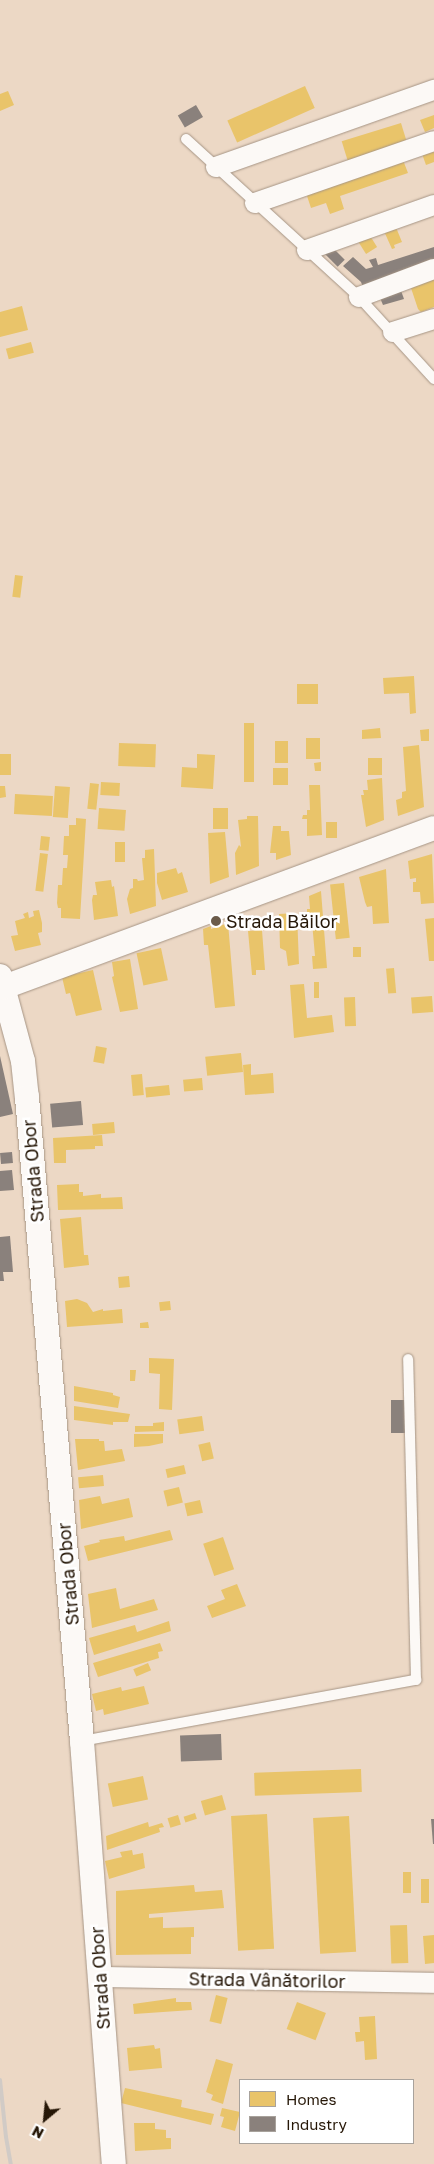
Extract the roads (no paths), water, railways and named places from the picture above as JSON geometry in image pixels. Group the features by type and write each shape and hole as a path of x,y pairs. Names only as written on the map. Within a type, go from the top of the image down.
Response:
{"street":[{"path":"216,167 434,90"},
{"path":"255,203 434,141"},
{"path":"306,250 434,205"},
{"path":"359,297 434,269"},
{"path":"393,332 434,319"},
{"path":"2,982 434,828"},
{"name":"Strada Obor","path":"2,982 23,1061 27,1097 82,1741 114,2164"},
{"name":"Strada Vânătorilor","path":"100,1977 434,1983"}],"lane":[{"path":"186,139 359,297 434,379"},
{"path":"82,1741 416,1680 408,1359"}],"railway":[{"path":"0,2080 11,2164"}],"place":[{"name":"Strada Băilor","path":"216,921"}]}
